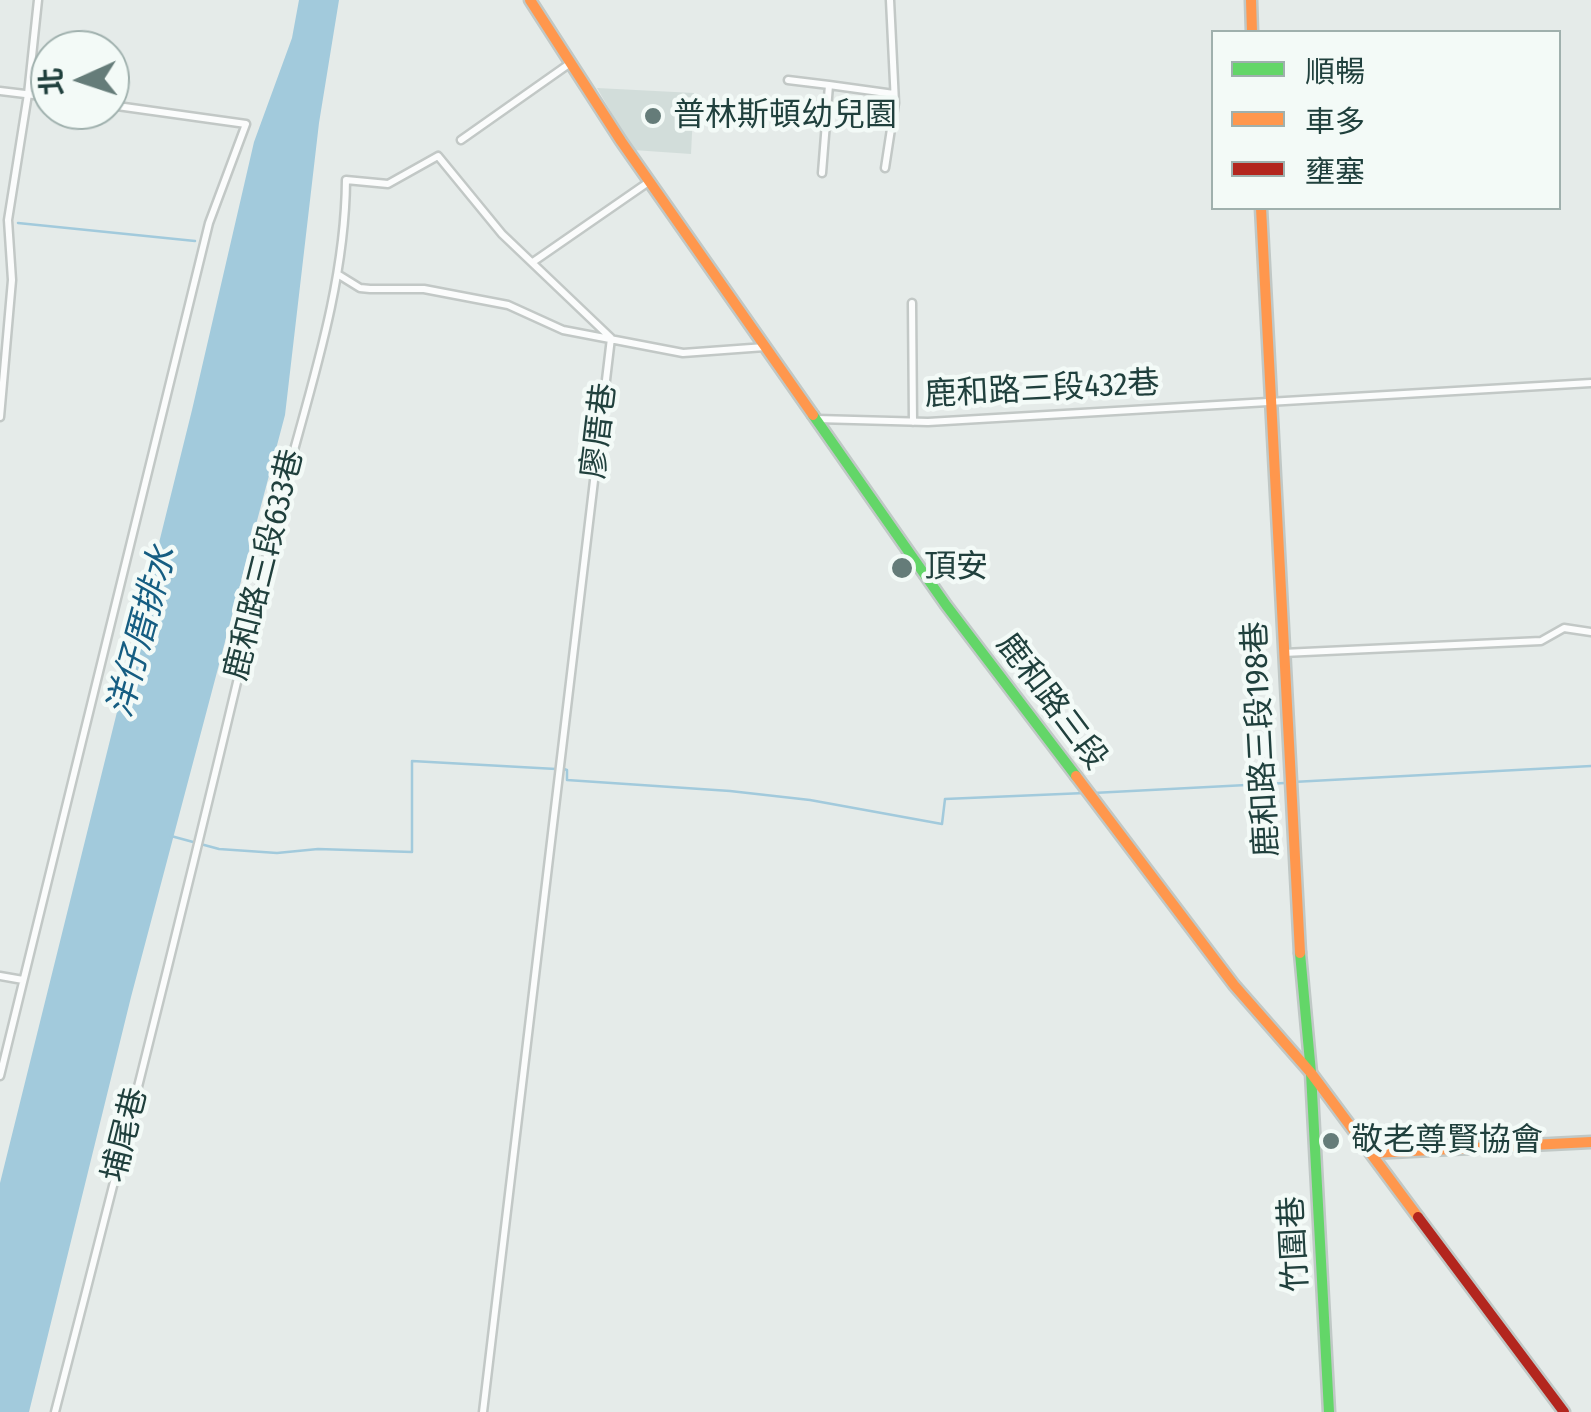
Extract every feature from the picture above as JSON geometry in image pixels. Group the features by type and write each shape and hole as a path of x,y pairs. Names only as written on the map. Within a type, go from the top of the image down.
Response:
{"main road":[{"name":"鹿和路三段","path":"530,0 569,64 946,605 1223,970 1311,1072 1564,1412"},
{"path":"1251,0 1252,30"},
{"path":"1260,210 1270,402"},
{"name":"鹿和路三段198巷","path":"1270,402 1298,940 1311,1072"},
{"name":"竹圍巷","path":"1311,1072 1330,1412"},
{"path":"1372,1153 1591,1142"}],"street":[{"path":"0,417 12,280 8,220 38,0"},
{"path":"885,168 894,94 890,0"},
{"path":"462,140 569,64"},
{"path":"788,80 894,94"},
{"path":"822,173 829,85"},
{"path":"0,91 28,94"},
{"path":"0,1076 210,223 246,124 130,108"},
{"name":"鹿和路三段633巷","path":"194,856 285,475 339,275 346,180 388,184 438,156 502,234 533,262"},
{"path":"611,338 533,262 650,181"},
{"path":"339,275 370,290 424,289 508,305 562,330 684,354 766,347"},
{"path":"912,303 914,422"},
{"name":"廖厝巷","path":"484,1412 611,338"},
{"name":"鹿和路三段432巷","path":"818,419 914,422 1591,383"},
{"path":"1283,653 1541,641 1564,628 1591,632"},
{"name":"埔尾巷","path":"55,1412 194,856"},
{"path":"0,976 23,980"}],"shaded area":[{"name":"普林斯頓幼兒園","path":"597,88 694,93 691,154 633,150"}],"water":[{"name":"洋仔厝排水","path":"299,0 339,0 319,123 285,415 131,997 29,1412 0,1412 0,1183 192,410 254,142 292,38"}],"waterway":[{"path":"18,223 195,241"},
{"path":"171,836 219,849 277,853 318,849 412,852 412,761 556,769"},
{"path":"1293,782 1591,766"},
{"path":"564,769 567,780 810,800 942,824 945,799 1085,793"},
{"path":"1093,793 1285,783"}],"traffic: fast":[{"path":"813,415 946,605 1076,776"},
{"path":"1300,953 1311,1073 1329,1412"}],"traffic: slow":[{"path":"530,0 621,141 813,415"},
{"path":"1251,0 1252,30"},
{"path":"1261,210 1300,953"},
{"path":"1076,776 1234,985 1311,1073 1418,1217"},
{"path":"1372,1153 1591,1142"}],"traffic: jam":[{"path":"1418,1217 1564,1412"}],"place":[{"name":"普林斯頓幼兒園","path":"653,116"},
{"name":"頂安","path":"902,568"},
{"name":"敬老尊賢協會","path":"1331,1141"}]}
